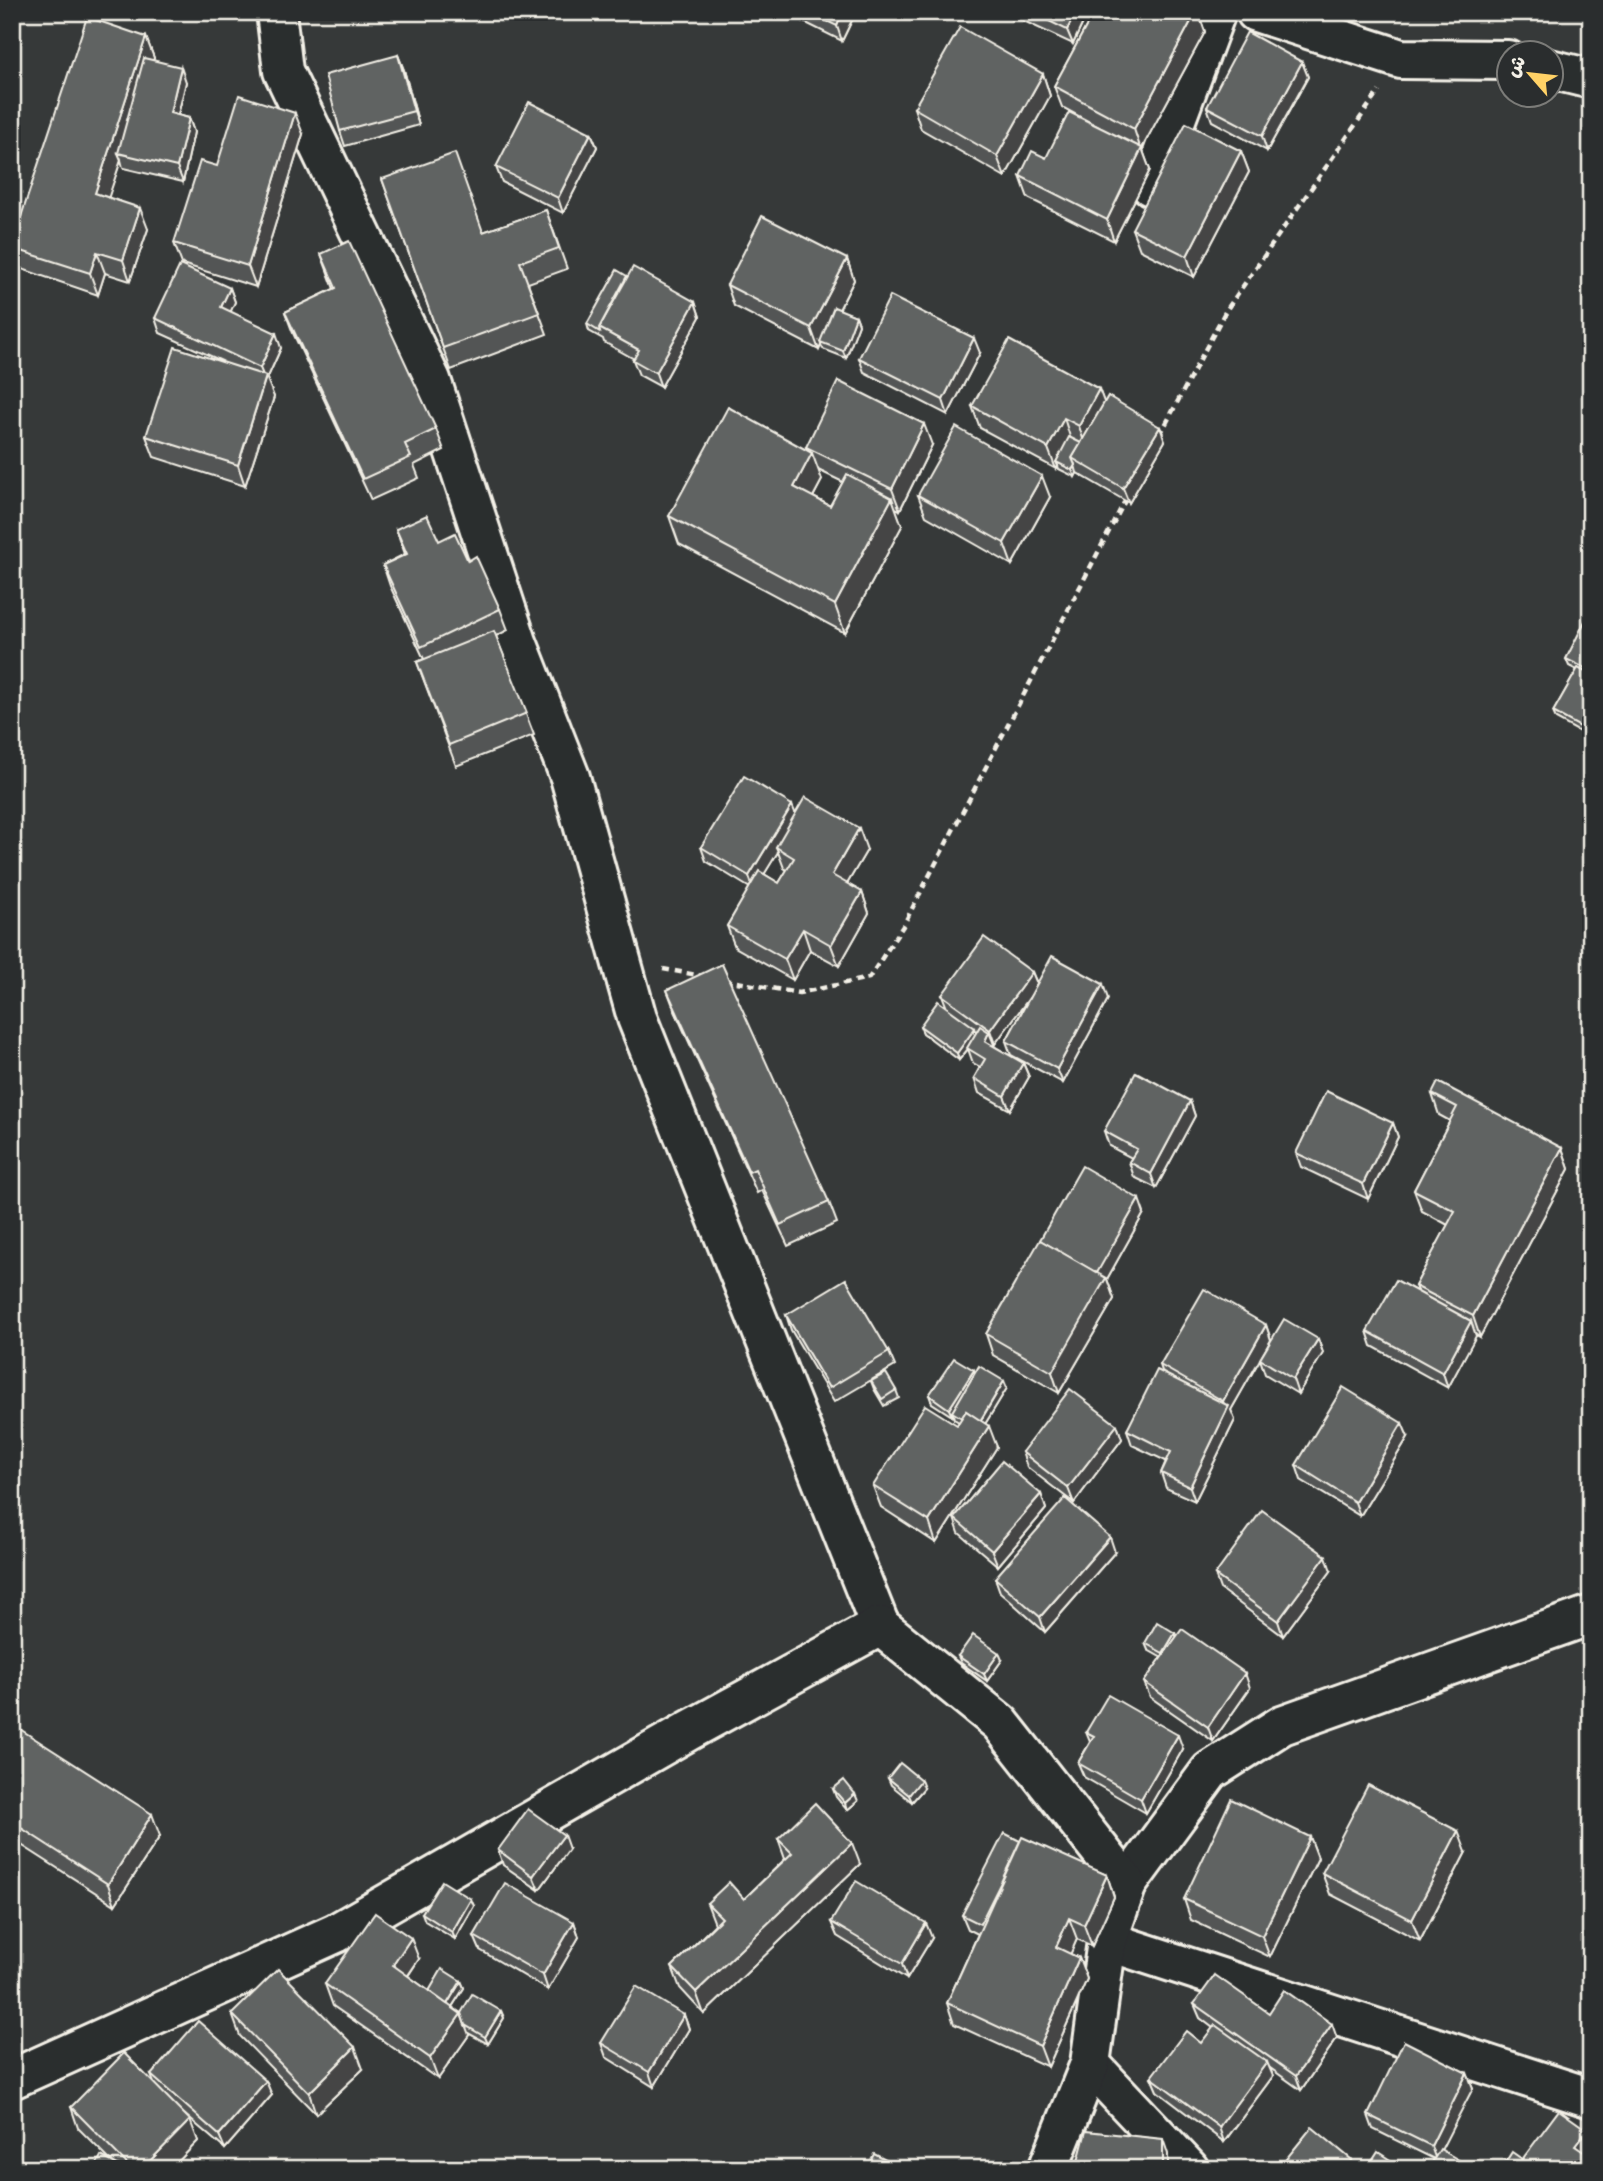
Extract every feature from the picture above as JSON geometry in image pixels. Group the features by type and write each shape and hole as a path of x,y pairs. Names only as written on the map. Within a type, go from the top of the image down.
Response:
{"street":[{"path":"276,12 283,71 431,380 517,642 570,776 637,1018 880,1626 1000,1723 1127,1884"},
{"path":"1151,186 1216,12"},
{"path":"1256,12 1401,59 1494,60"},
{"path":"1564,72 1591,79"},
{"path":"1048,2169 1090,2064 1107,1941 1127,1884 1210,1771 1283,1725 1591,1615"},
{"path":"12,2079 336,1933 690,1730 880,1626"},
{"path":"1107,1941 1591,2098"},
{"path":"1090,2064 1189,2169"}],"path":[{"path":"1155,443 1225,312 1401,59"},
{"path":"621,962 799,993 869,978 903,926 1130,491"}],"building":[{"path":"808,12 843,12 837,26"},
{"path":"1031,12 1076,12 1067,30"},
{"path":"1094,12 1196,12 1134,129 1054,86"},
{"path":"87,17 146,37 95,193 140,208 123,260 97,252 90,273 12,248"},
{"path":"960,27 1043,74 997,156 914,108"},
{"path":"1247,32 1302,62 1262,136 1207,107"},
{"path":"398,55 414,111 340,131 325,75"},
{"path":"144,58 181,67 170,113 189,118 177,167 118,153"},
{"path":"239,95 295,113 248,266 174,243 200,161 217,166"},
{"path":"529,102 591,133 558,198 496,167"},
{"path":"1069,112 1142,148 1107,220 1020,176 1032,151 1046,158"},
{"path":"1186,123 1241,151 1187,256 1132,229"},
{"path":"455,153 483,232 546,210 559,248 520,262 539,313 443,348 382,179"},
{"path":"762,216 847,259 811,328 727,285"},
{"path":"349,241 436,429 405,444 411,457 363,479 285,312 336,288 321,254"},
{"path":"180,265 230,288 221,307 276,333 260,368 155,318"},
{"path":"633,267 695,302 656,373 633,360 639,350 599,328"},
{"path":"617,270 627,276 599,328 600,332 587,324"},
{"path":"890,296 974,338 943,400 859,358"},
{"path":"834,307 856,316 843,351 820,342"},
{"path":"1009,340 1099,389 1079,426 1064,418 1048,448 972,406"},
{"path":"175,347 266,376 238,465 146,436"},
{"path":"838,381 924,424 892,489 806,447"},
{"path":"1108,396 1160,427 1123,488 1072,458"},
{"path":"728,407 812,453 794,487 830,506 847,474 892,498 835,605 669,516"},
{"path":"956,427 1042,476 1004,543 918,495"},
{"path":"1069,437 1081,443 1072,458 1075,465 1072,470 1056,462"},
{"path":"427,515 439,541 455,533 468,561 476,556 500,609 421,647 383,565 407,554 396,529"},
{"path":"1588,615 1591,616 1591,671 1566,659"},
{"path":"494,631 527,713 449,745 417,662"},
{"path":"1578,668 1591,675 1591,706 1584,714 1587,720 1582,728 1553,712"},
{"path":"1591,706 1591,719 1584,714"},
{"path":"744,776 792,805 749,876 701,847"},
{"path":"805,797 859,828 832,875 862,892 831,945 803,929 785,959 727,926 759,871 779,883 794,858 776,847"},
{"path":"984,937 1032,972 990,1030 942,995"},
{"path":"1052,956 1103,984 1057,1069 1006,1041"},
{"path":"722,964 829,1202 780,1225 755,1169 749,1172 667,990"},
{"path":"938,1001 975,1028 957,1053 920,1026"},
{"path":"980,1026 989,1032 985,1041 1023,1063 1004,1096 974,1078 985,1059 967,1048"},
{"path":"1136,1072 1190,1101 1151,1174 1129,1162 1137,1149 1104,1131"},
{"path":"1438,1082 1562,1148 1473,1316 1415,1286 1455,1211 1414,1190 1457,1107 1432,1094"},
{"path":"1326,1091 1393,1123 1363,1184 1296,1153"},
{"path":"1082,1166 1139,1199 1097,1273 1040,1240"},
{"path":"1040,1240 1106,1278 1052,1372 986,1334"},
{"path":"846,1279 889,1352 829,1388 786,1315"},
{"path":"1396,1280 1471,1321 1443,1373 1367,1331"},
{"path":"1204,1289 1266,1325 1223,1401 1160,1365"},
{"path":"1284,1319 1318,1339 1293,1379 1260,1359"},
{"path":"954,1358 974,1370 949,1409 929,1395"},
{"path":"979,1366 1004,1381 980,1421 966,1411 962,1418 952,1412"},
{"path":"1157,1370 1229,1406 1190,1487 1161,1473 1171,1452 1127,1430"},
{"path":"886,1373 896,1390 882,1399 871,1381"},
{"path":"1343,1387 1402,1423 1355,1502 1296,1465"},
{"path":"1070,1389 1117,1425 1068,1488 1022,1452"},
{"path":"925,1405 957,1425 966,1411 989,1426 929,1521 873,1486"},
{"path":"1002,1461 1041,1494 992,1551 954,1518"},
{"path":"1065,1498 1110,1537 1040,1617 995,1578"},
{"path":"1262,1510 1326,1556 1278,1621 1215,1575"},
{"path":"1157,1622 1175,1633 1163,1653 1145,1643"},
{"path":"1182,1629 1245,1673 1208,1727 1144,1682"},
{"path":"973,1635 999,1653 984,1674 958,1656"},
{"path":"1108,1695 1178,1735 1141,1799 1078,1763 1094,1736 1086,1732"},
{"path":"12,1724 152,1814 108,1884 12,1822"},
{"path":"900,1763 921,1780 909,1795 888,1778"},
{"path":"844,1780 855,1794 845,1803 833,1789"},
{"path":"1368,1785 1458,1831 1412,1920 1322,1873"},
{"path":"1231,1799 1310,1837 1262,1936 1184,1899"},
{"path":"815,1803 852,1843 696,1992 672,1967 722,1918 707,1903 729,1882 744,1899 792,1853 778,1839"},
{"path":"528,1809 564,1835 533,1876 498,1850"},
{"path":"1004,1833 1020,1841 980,1924 962,1915"},
{"path":"1022,1837 1107,1875 1084,1925 1069,1918 1056,1947 1079,1958 1040,2046 947,2003"},
{"path":"442,1881 471,1899 452,1932 422,1913"},
{"path":"856,1881 926,1923 902,1964 831,1922"},
{"path":"505,1883 574,1922 543,1975 474,1936"},
{"path":"375,1913 411,1938 393,1965 461,2014 430,2058 325,1984"},
{"path":"278,1969 355,2047 309,2093 232,2014"},
{"path":"442,1969 461,1981 447,2004 429,1991"},
{"path":"1215,1975 1269,2013 1284,1990 1332,2024 1296,2076 1194,2004"},
{"path":"636,1986 684,2015 649,2072 601,2043"},
{"path":"472,1994 501,2011 485,2037 465,2025 461,2013"},
{"path":"198,2021 266,2081 219,2135 151,2075"},
{"path":"1215,2025 1267,2062 1219,2127 1151,2077 1186,2031 1201,2043"},
{"path":"1404,2041 1467,2073 1431,2146 1368,2115"},
{"path":"124,2053 190,2120 142,2169 132,2169 71,2107"},
{"path":"1559,2110 1587,2130 1575,2146 1591,2157 1589,2169 1515,2169"},
{"path":"1312,2127 1352,2160 1345,2169 1278,2169"},
{"path":"1086,2131 1163,2139 1163,2169 1076,2169"},
{"path":"1440,2149 1474,2169 1428,2169"},
{"path":"1378,2152 1404,2169 1367,2169"},
{"path":"1512,2152 1522,2159 1515,2169 1501,2169"},
{"path":"874,2154 903,2169 866,2169"},
{"path":"101,2156 125,2169 94,2169"},
{"path":"15,2165 30,2169 14,2169"}]}
